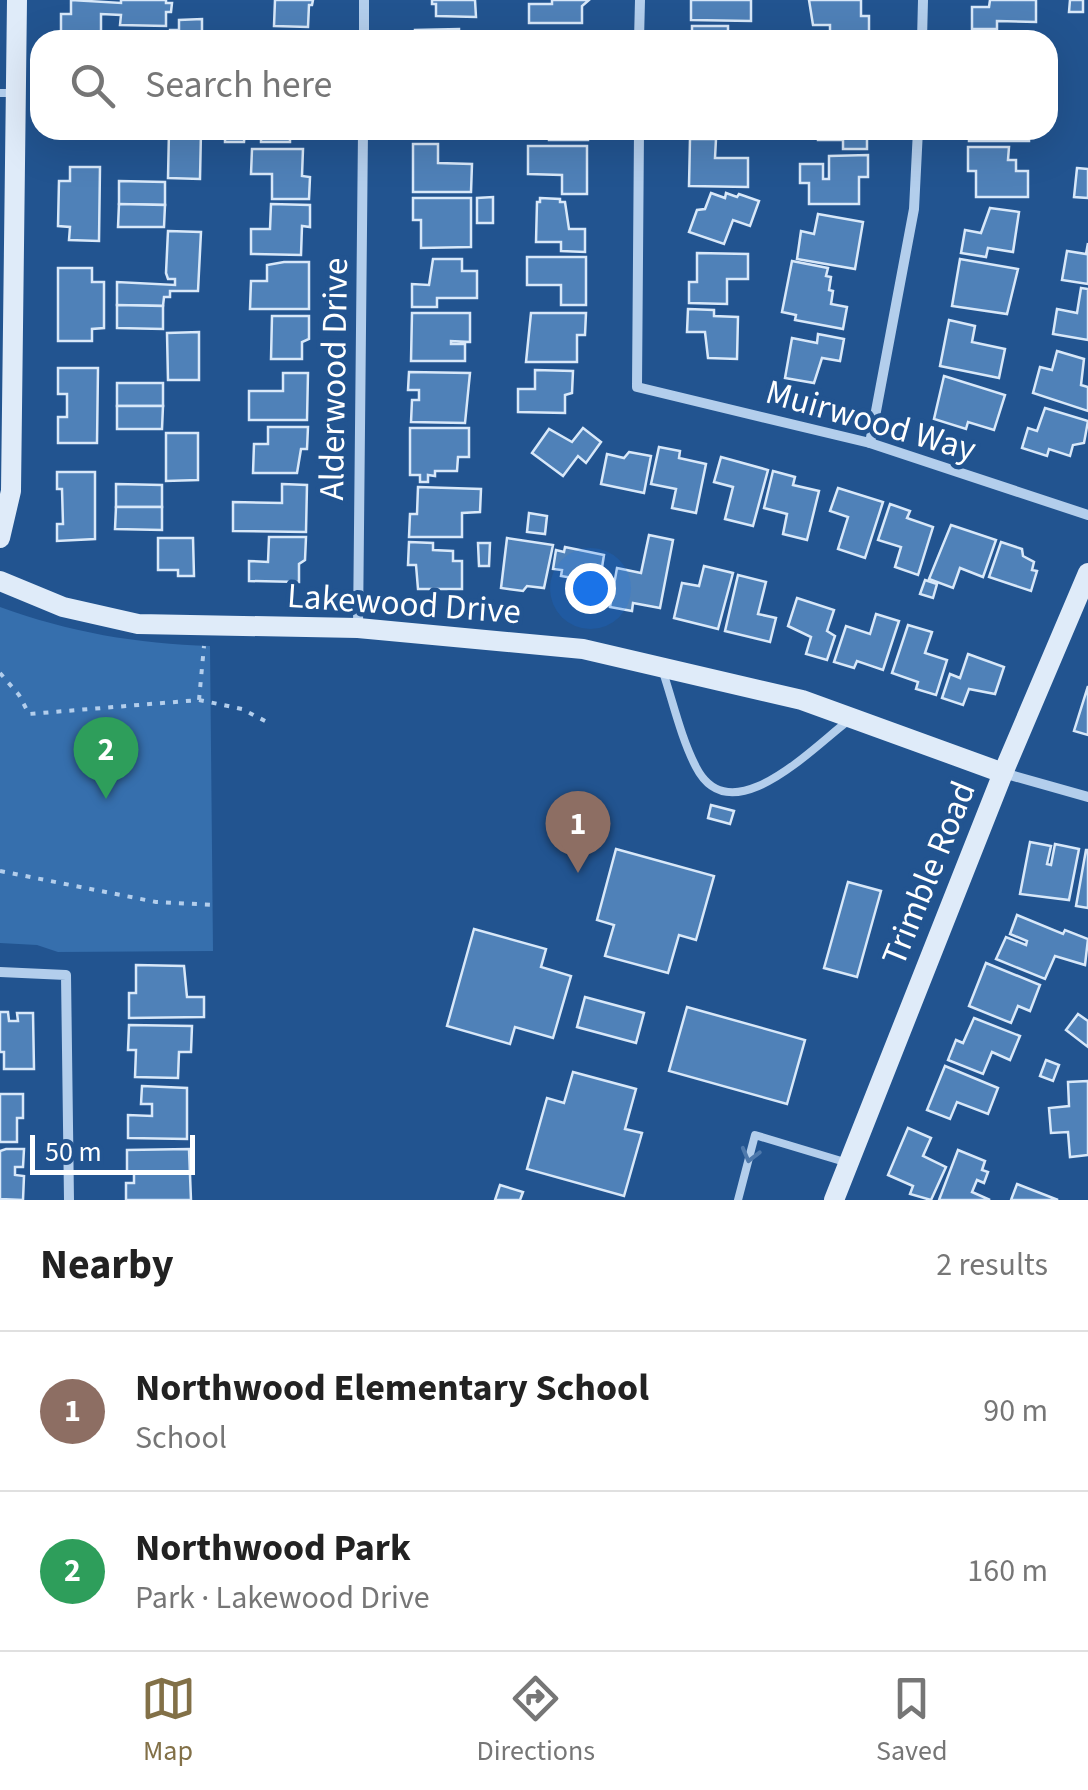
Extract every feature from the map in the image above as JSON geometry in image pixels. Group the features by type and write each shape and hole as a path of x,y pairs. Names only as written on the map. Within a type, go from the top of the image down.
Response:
{"street":[{"path":"0,538 11,492 6,396 8,93 16,0"},
{"path":"364,0 364,30"},
{"path":"640,0 640,30"},
{"path":"922,0 922,30"},
{"name":"Alderwood Drive","path":"358,628 363,140"},
{"name":"Muirwood Way","path":"639,140 637,387 870,443 1088,516"},
{"path":"870,443 914,209 917,140"},
{"name":"Trimble Road","path":"834,1200 1003,773 1088,573"},
{"name":"Lakewood Drive","path":"0,581 63,607 138,624 358,628 583,649 802,700 1003,773 1088,797"},
{"path":"0,972 66,975 69,1200"}],"lane":[{"path":"662,667 696,767 707,782 724,791 744,793 764,786 852,718"},
{"path":"738,1200 755,1136 848,1163"}],"path":[{"path":"199,700 204,646"},
{"path":"0,673 29,714 199,700 242,710 269,723"},
{"path":"0,871 156,902 216,905"}],"shaded area":[{"path":"0,607 104,635 210,646 213,951 58,952 37,945 0,943"}],"building":[{"path":"71,0 172,3 171,12 166,12 166,26 120,25 121,15 101,14 101,30 61,30 61,14 71,14"},
{"path":"275,0 313,0 309,5 308,27 274,26"},
{"path":"432,0 475,0 476,17 436,16"},
{"path":"552,0 589,0 582,6 582,23 529,23 529,4 552,4"},
{"path":"691,0 751,0 751,21 691,20"},
{"path":"809,0 861,0 861,16 869,16 869,30 830,30 830,25 813,25"},
{"path":"990,0 1036,0 1036,22 997,21 997,29 972,29 972,7 989,7"},
{"path":"1070,0 1083,0 1083,12 1069,12"},
{"path":"202,19 202,30 179,30 179,20"},
{"path":"692,26 728,26 728,30 692,30"},
{"path":"169,140 201,140 200,179 168,178"},
{"path":"690,140 716,140 715,158 748,158 748,187 689,186"},
{"path":"843,140 867,140 867,149 843,149"},
{"path":"413,144 438,144 438,163 472,164 471,192 413,192"},
{"path":"528,146 587,146 587,194 562,194 562,175 528,174"},
{"path":"968,147 1009,147 1008,160 1016,160 1016,171 1028,171 1028,197 976,197 976,171 968,171"},
{"path":"252,149 303,149 302,176 310,177 309,199 272,199 272,174 251,174"},
{"path":"868,155 868,177 859,177 859,204 809,204 809,183 800,183 800,164 823,164 823,179 829,179 829,156"},
{"path":"70,167 100,167 99,241 69,240 70,227 58,226 59,181 70,181"},
{"path":"1077,168 1088,169 1088,198 1074,197"},
{"path":"119,181 165,182 165,205 119,204"},
{"path":"711,193 725,198 726,193 737,197 739,194 759,201 750,226 733,220 724,244 689,232 697,210 705,209"},
{"path":"493,197 493,223 477,223 477,198"},
{"path":"413,198 471,198 471,247 421,248 421,220 413,220"},
{"path":"540,198 565,202 569,229 585,229 585,252 561,251 561,242 536,242"},
{"path":"119,204 165,205 164,227 118,227"},
{"path":"271,204 310,205 310,227 302,226 301,255 251,254 251,229 270,229"},
{"path":"990,208 1019,212 1013,252 988,248 986,257 961,253 965,230 981,233"},
{"path":"818,214 863,222 855,269 797,259 801,231 814,234"},
{"path":"168,231 201,232 198,291 170,291 163,306 117,305 117,282 175,285 175,279 168,279 166,273"},
{"path":"1088,243 1088,284 1062,280 1067,251 1086,254"},
{"path":"697,253 748,254 748,279 727,279 727,304 689,303 689,282 697,282"},
{"path":"527,257 586,257 586,305 561,305 561,285 527,285"},
{"path":"433,259 462,259 462,271 477,271 477,298 437,298 437,307 412,307 412,284 429,285"},
{"path":"960,259 1018,269 1007,314 952,306"},
{"path":"792,261 828,268 829,290 833,291 831,304 847,307 843,329 795,320 796,315 782,312"},
{"path":"309,262 309,309 250,309 251,281 267,281 267,265"},
{"path":"58,268 92,268 92,282 104,282 104,328 92,329 92,341 58,341"},
{"path":"1081,288 1088,289 1088,340 1053,334 1057,309 1077,313"},
{"path":"117,305 163,306 163,329 117,328"},
{"path":"688,309 714,310 714,316 738,317 737,359 708,358 705,332 687,332"},
{"path":"412,313 470,313 470,342 451,341 465,344 465,361 411,361"},
{"path":"531,313 586,313 585,335 577,335 577,362 526,362"},
{"path":"272,316 309,316 309,339 302,342 302,359 271,359"},
{"path":"949,320 975,326 972,342 1005,349 999,378 940,366"},
{"path":"199,332 199,380 168,380 167,333"},
{"path":"818,334 844,339 840,361 822,358 814,383 785,378 792,338 817,343"},
{"path":"1057,351 1084,359 1081,385 1088,387 1088,411 1033,393 1040,367 1052,370"},
{"path":"58,368 98,368 97,443 58,443 58,417 67,417 67,394 58,394"},
{"path":"535,370 573,371 572,393 565,395 565,413 518,412 518,389 535,389"},
{"path":"409,372 470,373 465,423 411,422 412,400 419,400 419,390 408,390"},
{"path":"283,373 308,373 307,420 249,420 249,391 283,391"},
{"path":"944,376 1005,395 994,430 968,422 966,429 934,419"},
{"path":"117,383 163,383 163,406 117,406"},
{"path":"117,406 163,406 162,429 117,429"},
{"path":"1045,408 1088,421 1084,443 1073,445 1070,456 1049,449 1047,456 1022,448 1028,428 1037,431"},
{"path":"268,427 308,427 307,449 301,449 297,473 253,473 254,444 268,444"},
{"path":"410,428 469,428 469,457 458,457 457,471 435,471 435,476 428,475 428,482 420,482 420,475 410,475"},
{"path":"583,428 601,442 586,463 578,456 563,476 532,453 549,429 572,442"},
{"path":"166,433 198,433 198,480 166,481"},
{"path":"659,447 680,451 679,458 706,464 696,513 672,508 676,489 651,484"},
{"path":"629,452 651,456 644,493 601,484 607,454 624,458"},
{"path":"721,457 768,470 753,526 725,519 733,487 714,482"},
{"path":"773,471 795,477 793,485 819,491 807,540 783,534 787,514 764,508"},
{"path":"57,472 95,472 95,539 57,541 57,524 63,524 62,489 57,489"},
{"path":"116,484 162,485 162,507 116,507"},
{"path":"282,484 307,485 306,532 233,531 233,502 282,503"},
{"path":"418,487 481,489 480,512 462,513 462,537 409,537 410,514 417,514"},
{"path":"838,488 883,502 865,558 838,549 848,517 830,511"},
{"path":"890,504 910,511 907,518 933,527 918,575 895,567 901,547 878,540"},
{"path":"116,507 162,507 162,530 115,529"},
{"path":"529,513 547,516 545,534 527,532"},
{"path":"951,525 996,540 983,577 960,568 953,588 929,579"},
{"path":"649,535 673,540 660,608 633,603 632,611 610,607 617,568 641,573"},
{"path":"269,537 306,537 299,582 249,581 249,561 268,562"},
{"path":"158,538 193,538 194,576 178,576 178,570 158,570"},
{"path":"507,538 553,545 544,588 501,588"},
{"path":"409,542 433,543 433,550 453,551 453,561 462,561 462,589 418,589 416,565 408,565"},
{"path":"1001,542 1022,549 1023,556 1034,562 1032,570 1037,571 1031,591 989,577"},
{"path":"478,543 490,543 489,566 479,566"},
{"path":"565,547 604,555 600,580 608,581 604,605 582,602 585,585 572,583 573,578 561,576 562,570 553,569 556,550 564,552"},
{"path":"704,566 733,573 718,629 674,618 682,583 699,586"},
{"path":"738,575 766,582 758,614 776,618 770,642 725,631"},
{"path":"925,580 937,584 933,598 920,594"},
{"path":"797,598 834,610 827,631 835,636 827,660 806,654 811,637 788,626"},
{"path":"876,614 899,621 883,670 857,661 854,668 834,662 846,626 870,634"},
{"path":"908,625 932,632 925,653 947,660 936,695 916,689 918,682 892,673"},
{"path":"968,654 1004,667 995,694 969,689 963,705 942,698 950,674 960,678"},
{"path":"1088,686 1088,735 1074,731"},
{"path":"711,805 734,811 730,824 708,818"},
{"path":"1030,842 1051,846 1047,864 1051,865 1055,844 1079,849 1069,900 1020,894"},
{"path":"616,849 714,876 696,940 679,935 668,973 605,956 614,925 597,920"},
{"path":"1088,850 1088,908 1076,906"},
{"path":"848,882 881,891 857,977 824,968"},
{"path":"1017,915 1063,934 1065,930 1088,939 1085,965 1055,956 1045,979 996,959 1006,937 1026,945 1027,941 1010,934"},
{"path":"474,929 546,949 541,967 571,976 553,1038 515,1027 510,1044 447,1026"},
{"path":"986,963 1040,985 1030,1011 1018,1006 1011,1023 969,1006"},
{"path":"136,965 184,966 187,997 204,997 204,1017 129,1018 129,993 136,993"},
{"path":"585,997 644,1013 636,1043 577,1027"},
{"path":"687,1007 805,1040 787,1104 669,1071"},
{"path":"0,1012 8,1012 9,1021 18,1021 17,1013 33,1013 34,1069 4,1069"},
{"path":"1078,1014 1088,1021 1088,1047 1066,1030"},
{"path":"974,1018 1020,1036 1010,1060 992,1052 983,1074 948,1060 956,1040 963,1043"},
{"path":"129,1025 192,1026 191,1052 179,1052 178,1078 135,1077 136,1050 128,1050"},
{"path":"1046,1060 1059,1065 1053,1081 1040,1076"},
{"path":"945,1066 998,1088 988,1114 957,1102 950,1119 927,1110"},
{"path":"573,1072 636,1089 625,1129 642,1133 624,1196 527,1169 547,1098 564,1103"},
{"path":"1088,1081 1088,1155 1070,1157 1068,1132 1051,1133 1049,1108 1069,1106 1068,1082"},
{"path":"142,1086 187,1088 187,1139 128,1138 128,1115 152,1116 152,1104 141,1104"},
{"path":"0,1094 23,1094 17,1142 0,1142"},
{"path":"908,1128 931,1138 923,1156 946,1167 931,1200 910,1194 913,1186 888,1175"},
{"path":"24,1149 23,1167 15,1167 15,1175 24,1176 23,1200 0,1199 0,1151"},
{"path":"189,1149 191,1200 126,1200 126,1183 134,1183 134,1172 127,1172 127,1150"},
{"path":"958,1150 985,1161 982,1170 988,1172 984,1183 977,1180 972,1192 990,1200 939,1200"},
{"path":"1017,1184 1058,1200 1011,1200"},
{"path":"500,1185 523,1192 520,1200 495,1200"}],"place":[{"name":"Northwood Park","path":"106,799"},
{"name":"Northwood Elementary School","path":"578,873"}]}
